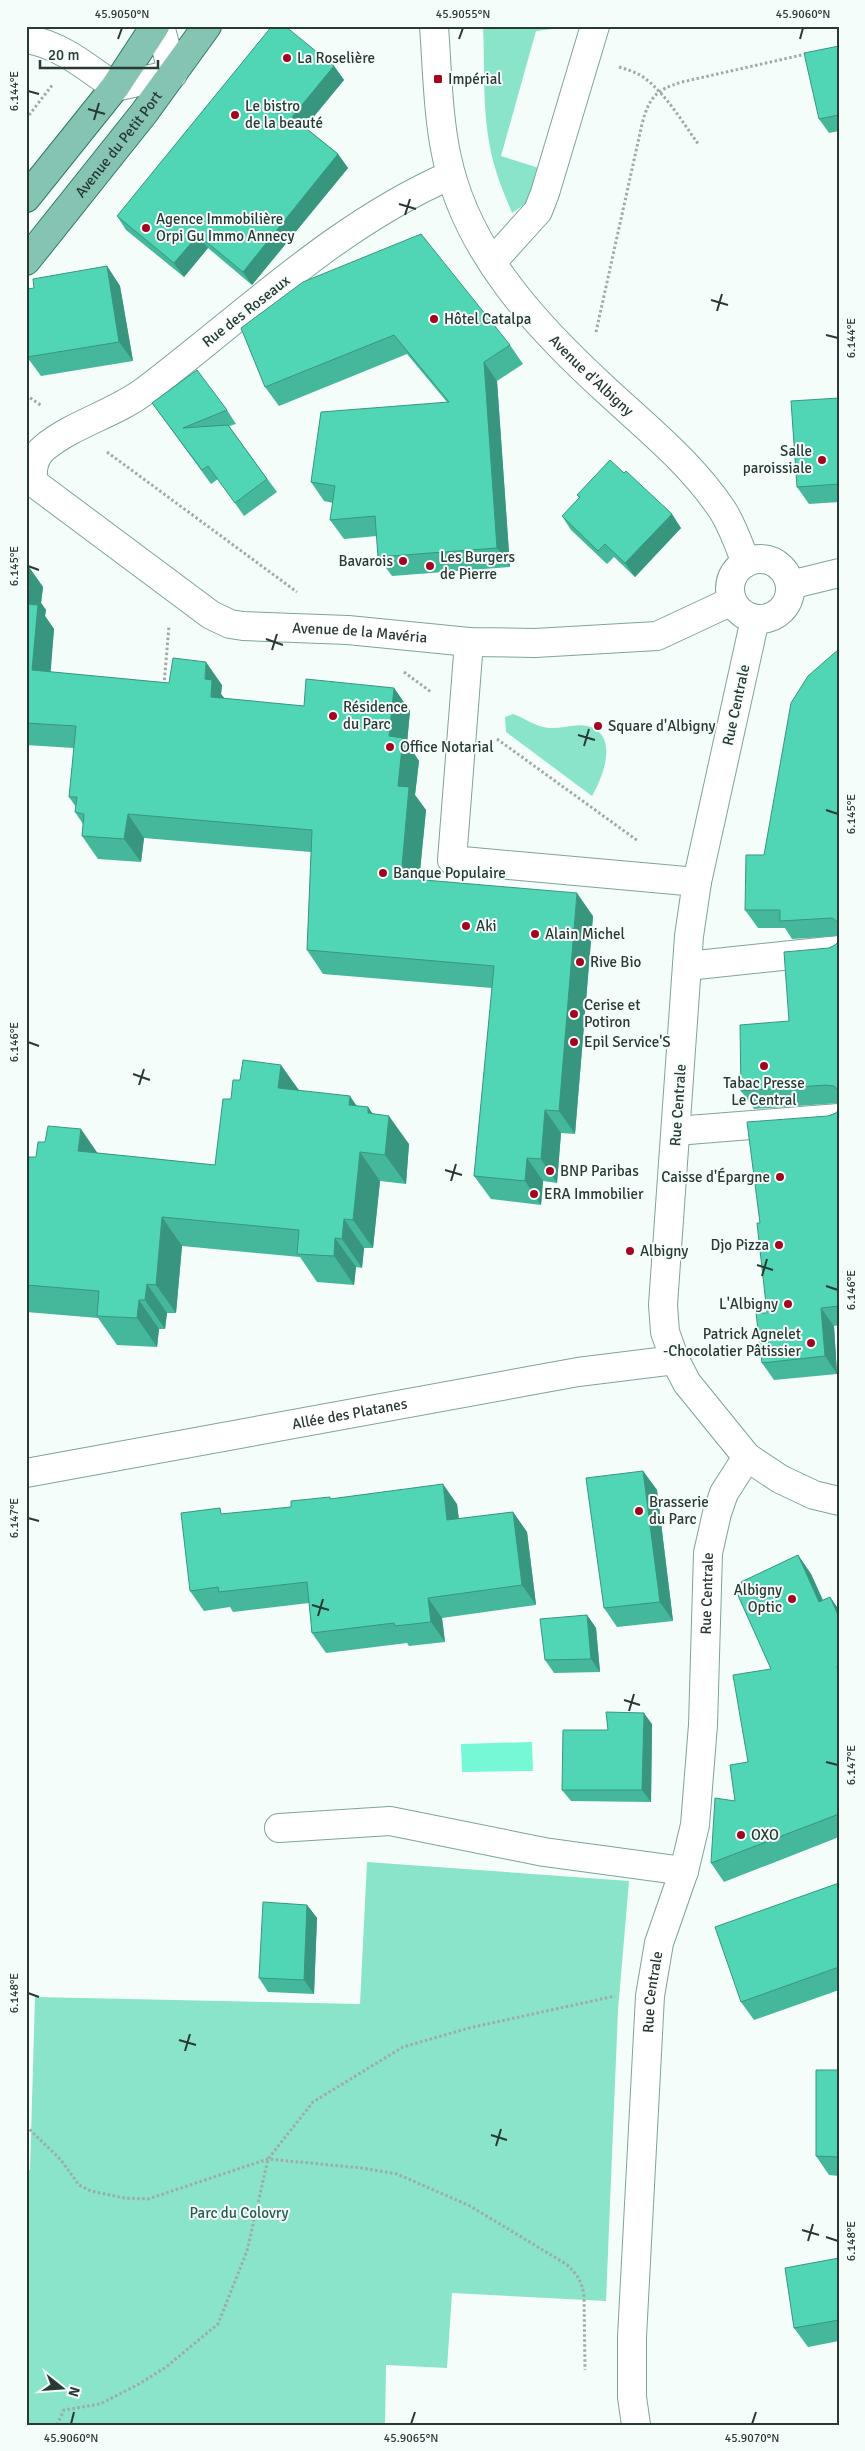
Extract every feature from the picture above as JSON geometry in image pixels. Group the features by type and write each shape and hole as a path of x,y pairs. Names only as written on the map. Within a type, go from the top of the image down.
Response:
{"main road":[{"path":"26,198 115,87 156,26"},
{"name":"Avenue du Petit Port","path":"26,261 173,74 207,26"}],"street":[{"path":"26,39 36,40 73,57 115,87 173,74 160,26"},
{"name":"Avenue d'Albigny","path":"434,26 446,156 464,211 492,262 534,315 587,372 675,453 697,478 723,511 746,563"},
{"path":"492,262 538,211 546,193 584,57 595,26"},
{"name":"Rue des Roseaux","path":"43,449 74,428 143,392 344,233 427,185 451,174"},
{"name":"Avenue de la Mavéria","path":"43,449 37,456 33,471 33,478 37,486 211,615 230,624 348,630 469,642 535,643 657,636 732,601"},
{"path":"759,559 774,562 785,572 790,585 789,599 781,611 768,618 755,619 741,612 732,601 730,588 733,575 746,563 759,559"},
{"path":"790,585 839,573"},
{"name":"Rue Centrale","path":"636,2425 632,2397 632,2337 650,1996 659,1943 684,1871 695,1825 702,1735 708,1553 724,1493 747,1457 687,1383 674,1360 665,1332 663,1305 687,966 697,882 755,619"},
{"path":"469,642 452,860 697,882"},
{"path":"687,966 839,950"},
{"path":"676,1131 839,1118"},
{"name":"Allée des Platanes","path":"26,1473 578,1372 674,1360"},
{"path":"747,1457 780,1478 814,1495 839,1501"},
{"path":"279,1828 390,1821 544,1852 684,1871"}],"path":[{"path":"587,372 647,106 659,92 682,82 811,53"},
{"path":"584,57 636,73 647,79 699,145"},
{"path":"163,694 172,586"},
{"path":"57,2425 64,2410 100,2404 139,2384 166,2367 218,2324 247,2251 268,2159 314,2102 403,2047 581,2002 619,1996 650,1996"},
{"path":"26,2126 61,2160 79,2185 91,2191 124,2198 148,2199 268,2159 362,2168 396,2174 470,2206 566,2264 576,2273 582,2284 585,2370"}],"green space":[{"path":"483,26 575,26 536,31 501,156 542,169 528,202 512,213 496,172 487,132"},
{"path":"513,714 544,727 586,726 599,732 604,740 606,759 600,780 592,796 506,732 505,717"},
{"name":"Parc du Colovry","path":"367,1862 629,1881 618,2010 606,2301 452,2293 447,2368 386,2365 385,2425 26,2425 26,2169 30,2170 35,1997 360,2004"}],"shaded area":[{"path":"532,1742 533,1771 462,1772 461,1744"}],"building":[{"path":"272,26 285,26 334,66 292,117 338,154 243,272 198,235 174,263 117,216"},
{"path":"839,46 839,115 819,119 804,53"},
{"path":"421,234 510,345 484,362 497,548 378,557 375,516 330,520 335,486 311,482 321,412 449,402 394,335 265,387 241,328 303,282"},
{"path":"107,266 119,342 27,357 26,289 34,288 33,279"},
{"path":"197,370 227,410 183,428 228,425 267,479 235,503 208,466 202,470 152,403"},
{"path":"839,398 839,484 797,487 791,401"},
{"path":"610,460 624,473 626,471 672,514 625,563 605,544 598,551 562,516 580,497 577,495"},
{"path":"26,587 30,587 28,604 38,605 32,670 169,683 173,658 206,662 205,679 212,680 211,697 304,706 306,679 394,688 389,736 403,738 398,786 409,787 401,878 577,893 559,1111 545,1110 541,1159 527,1158 525,1181 474,1176 494,966 307,950 312,830 128,814 124,839 82,836 84,814 75,812 77,797 69,797 76,726 26,723"},
{"path":"839,649 839,923 832,918 780,921 780,910 745,910 746,855 764,855 791,703 808,676"},
{"path":"839,941 839,1091 834,1086 826,1085 741,1091 740,1025 789,1021 784,952 829,948"},
{"path":"243,1060 281,1065 278,1088 350,1096 349,1105 368,1107 368,1113 389,1116 385,1155 360,1152 353,1220 344,1219 342,1239 335,1238 334,1256 297,1254 299,1230 162,1217 156,1285 147,1284 145,1300 139,1300 137,1318 97,1316 99,1291 26,1285 26,1182 29,1157 36,1157 38,1142 45,1142 48,1126 81,1129 78,1151 215,1165 223,1099 231,1099 233,1080 240,1080"},
{"path":"839,1109 839,1306 821,1308 825,1356 762,1363 756,1313 767,1313 757,1223 760,1223 747,1122 828,1116 836,1113"},
{"path":"643,1471 660,1602 604,1608 586,1478"},
{"path":"443,1484 447,1520 513,1512 522,1585 428,1598 431,1622 395,1626 394,1623 312,1633 307,1582 219,1592 218,1587 190,1591 181,1513 220,1508 221,1514 291,1507 291,1501 330,1497 330,1499"},
{"path":"798,1555 819,1602 830,1597 839,1617 839,1665 837,1666 839,1677 839,1814 711,1863 715,1798 735,1801 730,1765 748,1762 733,1675 771,1669 736,1591 744,1588 741,1582"},
{"path":"587,1615 591,1659 545,1660 540,1619"},
{"path":"606,1712 644,1713 642,1790 562,1790 563,1730 608,1730"},
{"path":"839,1883 839,1967 741,2002 715,1927"},
{"path":"263,1902 307,1905 304,1980 259,1978"},
{"path":"816,2070 839,2070 839,2157 816,2156"},
{"path":"839,2258 839,2320 794,2328 785,2268"}],"place":[{"name":"La Roselière","path":"287,58"},
{"name":"Impérial","path":"438,79"},
{"name":"Le bistro de la beauté","path":"235,115"},
{"name":"Agence Immobilière Orpi Gu Immo Annecy","path":"146,228"},
{"name":"Hôtel Catalpa","path":"434,319"},
{"name":"Salle paroissiale","path":"822,460"},
{"name":"Bavarois","path":"403,561"},
{"name":"Les Burgers de Pierre","path":"430,566"},
{"name":"Résidence du Parc","path":"333,716"},
{"name":"Square d'Albigny","path":"598,726"},
{"name":"Office Notarial","path":"390,747"},
{"name":"Banque Populaire","path":"383,873"},
{"name":"Aki","path":"466,926"},
{"name":"Alain Michel","path":"535,934"},
{"name":"Rive Bio","path":"580,962"},
{"name":"Cerise et Potiron","path":"574,1014"},
{"name":"Epil Service'S","path":"574,1042"},
{"name":"Tabac Presse Le Central","path":"764,1066"},
{"name":"BNP Paribas","path":"550,1171"},
{"name":"Caisse d'Épargne","path":"780,1177"},
{"name":"ERA Immobilier","path":"534,1194"},
{"name":"Djo Pizza","path":"779,1245"},
{"name":"Albigny","path":"630,1251"},
{"name":"L'Albigny","path":"788,1304"},
{"name":"Patrick Agnelet -Chocolatier Pâtissier","path":"811,1343"},
{"name":"Brasserie du Parc","path":"639,1511"},
{"name":"Albigny Optic","path":"792,1599"},
{"name":"OXO","path":"741,1835"}]}
